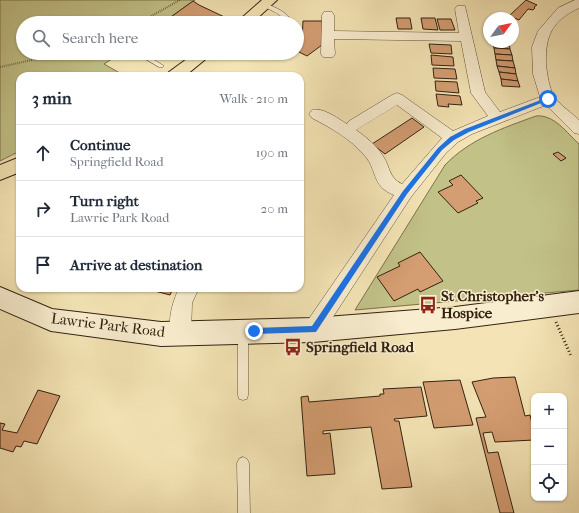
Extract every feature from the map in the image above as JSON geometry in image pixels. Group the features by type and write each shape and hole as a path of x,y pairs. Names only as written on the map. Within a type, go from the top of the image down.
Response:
{"main road":[{"path":"251,16 267,3"},
{"path":"180,72 196,60"},
{"path":"0,173 16,166"}],"street":[{"path":"579,3 562,11 544,31 539,47 540,74 548,99 579,129"},
{"path":"461,8 478,93 498,119"},
{"path":"328,15 328,54"},
{"path":"328,35 467,37"},
{"path":"354,125 397,98 452,138"},
{"path":"313,330 405,192 440,149 452,138 467,130 548,99"},
{"path":"317,114 347,131 361,142 373,153 380,164 381,174 388,186 405,192"},
{"path":"180,333 182,303 187,292"},
{"name":"Lawrie Park Road","path":"0,298 51,320 161,334 313,330 454,318 579,302"}],"lane":[{"path":"267,3 286,16"},
{"path":"150,60 161,66"},
{"path":"242,331 243,395"},
{"path":"243,463 244,513"}],"path":[{"path":"153,16 180,0"},
{"path":"0,67 32,60"},
{"path":"548,306 571,356"}],"green space":[{"path":"0,0 195,0 172,16 16,16 16,60 110,60 104,64 118,72 16,72 16,153 0,161"},
{"path":"536,116 543,116 554,121 579,144 579,290 355,310 445,165 476,141 499,130"}],"building":[{"path":"526,0 537,5 533,10 528,9 519,20 519,12 513,12"},
{"path":"193,1 222,16 172,16"},
{"path":"396,18 410,18 412,29 398,29"},
{"path":"421,18 435,18 438,30 423,29"},
{"path":"437,19 451,19 455,30 440,30"},
{"path":"304,21 322,21 322,45 307,56 304,54"},
{"path":"429,44 451,45 452,54 431,53"},
{"path":"494,48 510,49 512,55 495,54"},
{"path":"495,54 512,55 513,61 496,60"},
{"path":"431,55 453,57 454,66 432,65"},
{"path":"496,60 513,61 515,68 497,66"},
{"path":"497,66 515,68 516,74 499,72"},
{"path":"433,68 455,69 457,79 434,78"},
{"path":"499,72 516,74 518,81 501,79"},
{"path":"501,79 518,81 520,87 502,86"},
{"path":"435,81 457,82 459,93 436,91"},
{"path":"436,94 460,96 462,105 448,104 449,107 438,106"},
{"path":"412,118 424,127 385,154 372,144"},
{"path":"558,152 566,158 561,161 553,154"},
{"path":"461,175 483,198 476,201 478,203 458,213 438,192 453,185 449,181"},
{"path":"420,252 443,281 420,292 418,289 394,301 377,277 400,266 398,263"},
{"path":"159,292 171,292 170,295"},
{"path":"515,377 525,416 530,415 531,419 531,440 495,442 492,432 483,433 488,453 498,452 514,513 500,513 476,418 486,417 472,382 493,378"},
{"path":"460,380 473,425 434,428 423,382"},
{"path":"421,387 427,416 394,419 395,421 399,421 412,487 382,489 371,427 323,431 323,434 330,433 335,474 307,476 301,397 308,396 309,402 380,396 380,394 384,394 383,389"},
{"path":"38,390 60,396 37,444 24,441 21,447 16,446 13,452 0,448 0,423 5,424 2,430 17,433"}],"place":[{"name":"St Christopher's Hospice","path":"428,305"},
{"name":"Springfield Road","path":"293,347"}],"route":[{"path":"254,331 313,330 405,192 440,149 452,138 467,130 548,99"}]}
